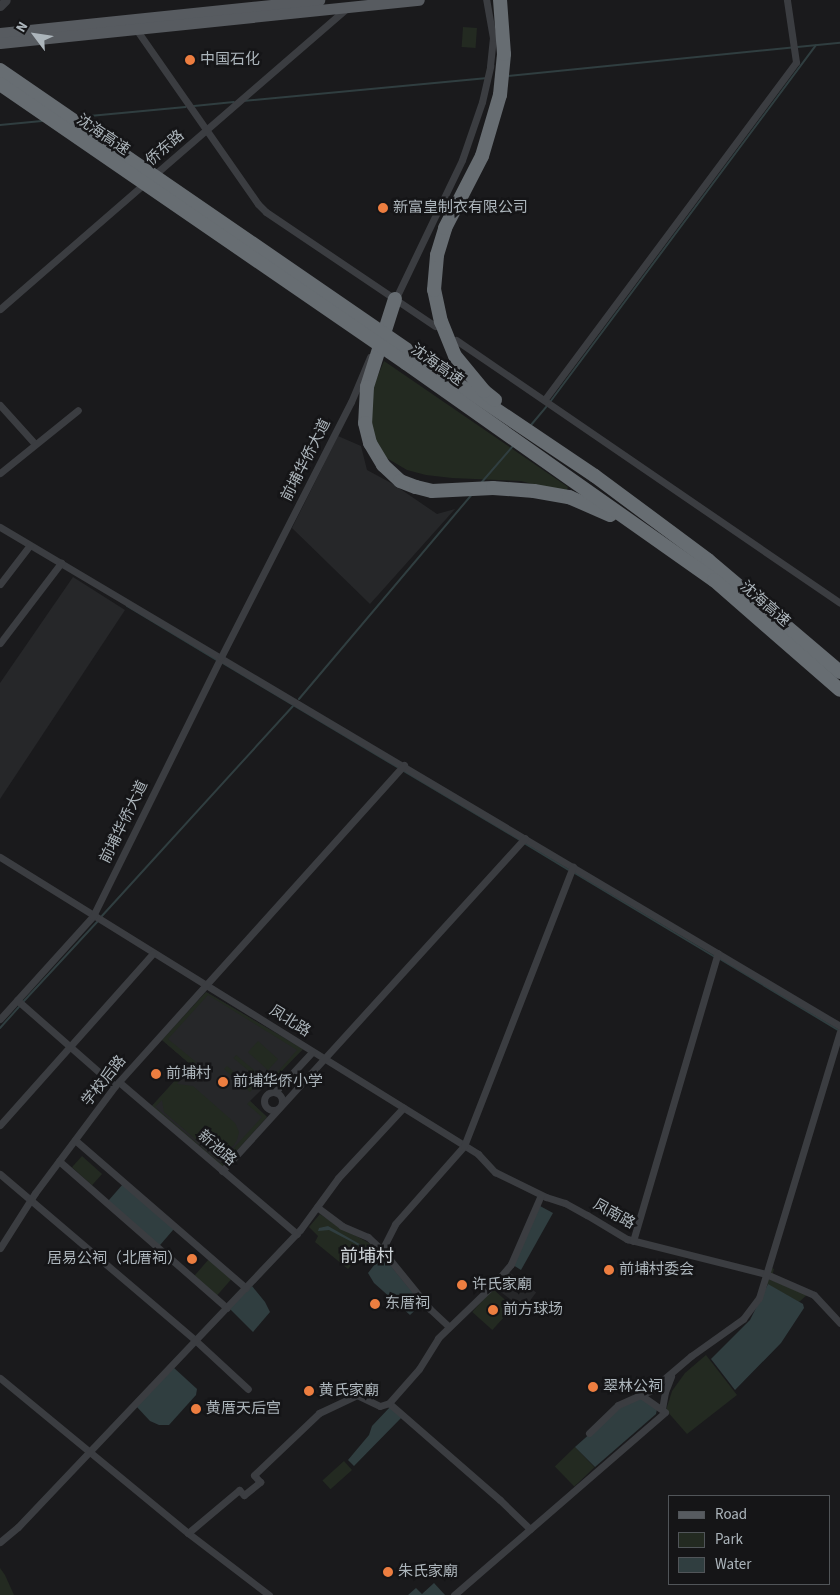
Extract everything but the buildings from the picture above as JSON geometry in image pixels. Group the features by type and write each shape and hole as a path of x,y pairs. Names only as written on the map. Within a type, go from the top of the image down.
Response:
{"highway":[{"path":"500,0 504,54 500,95 482,156 444,228 437,255 434,290 441,322 455,356 484,391 558,451"},
{"name":"沈海高速","path":"0,70 409,358 644,531 714,580 840,690"},
{"name":"沈海高速","path":"0,84 409,358 558,451 708,560 840,672"},
{"path":"395,299 367,387 365,423 370,443 383,466 400,481 432,491 501,488 534,490 569,497 644,531"}],"main road":[{"path":"0,33 318,0"},
{"path":"0,43 418,0"}],"street":[{"path":"0,6 6,0"},
{"name":"前埔华侨大道","path":"0,1019 20,1003 97,918 220,660 351,402 395,299 462,160 482,102 488,78 493,38 486,0"},
{"path":"548,401 796,62 787,0"},
{"name":"侨东路","path":"0,309 348,7"},
{"path":"136,28 258,204 266,212 435,326"},
{"path":"456,340 548,401 840,603"},
{"path":"0,405 35,444"},
{"path":"0,473 78,410"},
{"path":"0,527 59,565 717,956 840,1026"},
{"path":"0,584 29,547"},
{"path":"0,643 59,565"},
{"name":"学校后路","path":"0,1248 30,1201 117,1084 402,768"},
{"path":"222,1171 523,840"},
{"name":"凤北路","path":"0,857 464,1146"},
{"path":"382,1250 395,1224 464,1146 572,869"},
{"path":"0,1125 153,953"},
{"path":"633,1241 717,956"},
{"name":"新池路","path":"20,1003 70,1047 296,1234"},
{"path":"589,1433 618,1405 650,1390 676,1368 743,1319 759,1298 840,1033"},
{"path":"280,1107 272,1110 265,1104 266,1096 275,1092 312,1052"},
{"path":"275,1092 282,1098 280,1107"},
{"path":"0,1542 18,1527 246,1288 296,1234 338,1178 403,1108"},
{"path":"75,1140 246,1288"},
{"name":"凤南路","path":"464,1146 478,1154 494,1172 540,1195 565,1203 627,1239 766,1274 814,1295 840,1323"},
{"path":"59,1161 226,1308"},
{"path":"0,1174 195,1340 248,1389"},
{"path":"188,1533 239,1490 244,1495 260,1482 254,1475 319,1412 357,1396 380,1406 389,1404 419,1369 438,1338 511,1264 540,1195"},
{"path":"317,1207 342,1226 368,1237 382,1250 430,1309 449,1327"},
{"path":"662,1408 669,1379 676,1368"},
{"path":"0,1378 188,1533 269,1595"},
{"path":"454,1595 665,1412 641,1395"},
{"path":"389,1404 500,1500 530,1529"}],"shaded area":[{"path":"338,436 361,446 367,470 393,484 437,514 455,509 370,604 292,528"},
{"path":"73,577 125,610 0,799 0,683"},
{"name":"前埔华侨小学","path":"206,992 303,1049 250,1101 267,1117 220,1169 150,1108 190,1064 162,1040"},
{"path":"509,1272 536,1292 524,1309 496,1289"}],"green space":[{"path":"463,27 477,28 476,48 462,47"},
{"path":"384,361 568,487 566,493 521,481 426,475 407,470 385,457 374,443 369,410 373,388"},
{"path":"206,992 303,1049 276,1077 274,1076 297,1050 208,995 168,1039 196,1062 177,1084 193,1086 235,1123 239,1132 237,1140 234,1145 223,1153 209,1151 164,1112 162,1100 155,1107 220,1163 262,1117 247,1104 250,1101 267,1117 220,1169 150,1108 190,1064 162,1040"},
{"path":"258,1041 278,1059 268,1070 248,1052"},
{"path":"236,1055 262,1077 259,1080 233,1058"},
{"path":"227,1066 253,1088 250,1092 224,1069"},
{"path":"82,1156 102,1174 92,1185 72,1167"},
{"path":"320,1214 380,1249 371,1262 361,1253 348,1269 315,1242 318,1236 309,1227"},
{"path":"209,1259 232,1279 217,1296 194,1276"},
{"path":"768,1266 774,1269 771,1280 807,1295 799,1302 765,1283"},
{"name":"前方球场","path":"493,1289 513,1307 492,1330 472,1312"},
{"path":"706,1355 737,1395 687,1434 666,1410 672,1391 685,1373"},
{"path":"575,1447 594,1467 574,1487 555,1466"},
{"path":"344,1461 352,1470 330,1489 322,1480"},
{"path":"0,1568 5,1575 14,1595 0,1595"}],"water":[{"path":"123,1184 174,1229 159,1247 107,1202"},
{"path":"540,1206 553,1213 521,1270 513,1265"},
{"path":"328,1226 376,1255 371,1262 361,1253 360,1247 354,1243 329,1230 318,1231 319,1228"},
{"path":"382,1255 422,1304 410,1315 374,1283 368,1273"},
{"path":"768,1284 803,1304 804,1308 781,1343 735,1390 711,1359 750,1320"},
{"path":"252,1286 265,1302 270,1312 253,1332 229,1308"},
{"path":"173,1367 197,1389 196,1395 169,1425 159,1425 150,1421 136,1406"},
{"path":"641,1397 657,1409 656,1414 595,1467 575,1447 620,1407"},
{"path":"390,1407 402,1417 354,1466 348,1460 369,1435 372,1426"},
{"path":"434,1583 445,1595 408,1595 416,1588 422,1594"}],"waterway":[{"path":"507,76 840,43"},
{"path":"550,402 816,45"},
{"path":"243,101 485,78"},
{"path":"194,106 234,102"},
{"path":"79,117 186,107"},
{"path":"0,125 42,121"},
{"path":"531,425 547,406"},
{"path":"481,483 513,446"},
{"path":"299,699 472,494"},
{"path":"127,606 217,660"},
{"path":"221,662 397,767"},
{"path":"101,917 293,706"},
{"path":"402,770 520,840"},
{"path":"524,843 569,870"},
{"path":"573,872 715,957"},
{"path":"23,1002 98,921"},
{"path":"720,959 840,1031"},
{"path":"0,1028 20,1006"}],"place":[{"name":"中国石化","path":"190,60"},
{"name":"新富皇制衣有限公司","path":"383,208"},
{"name":"前埔村","path":"156,1074"},
{"name":"前埔华侨小学","path":"223,1082"},
{"name":"居易公祠（北厝祠）","path":"192,1259"},
{"name":"前埔村委会","path":"609,1270"},
{"name":"许氏家廟","path":"462,1285"},
{"name":"东厝祠","path":"375,1304"},
{"name":"前方球场","path":"493,1310"},
{"name":"翠林公祠","path":"593,1387"},
{"name":"黄氏家廟","path":"309,1391"},
{"name":"黄厝天后宫","path":"196,1409"},
{"name":"朱氏家廟","path":"388,1572"}],"district":[{"name":"前埔村","path":"367,1257"}]}
